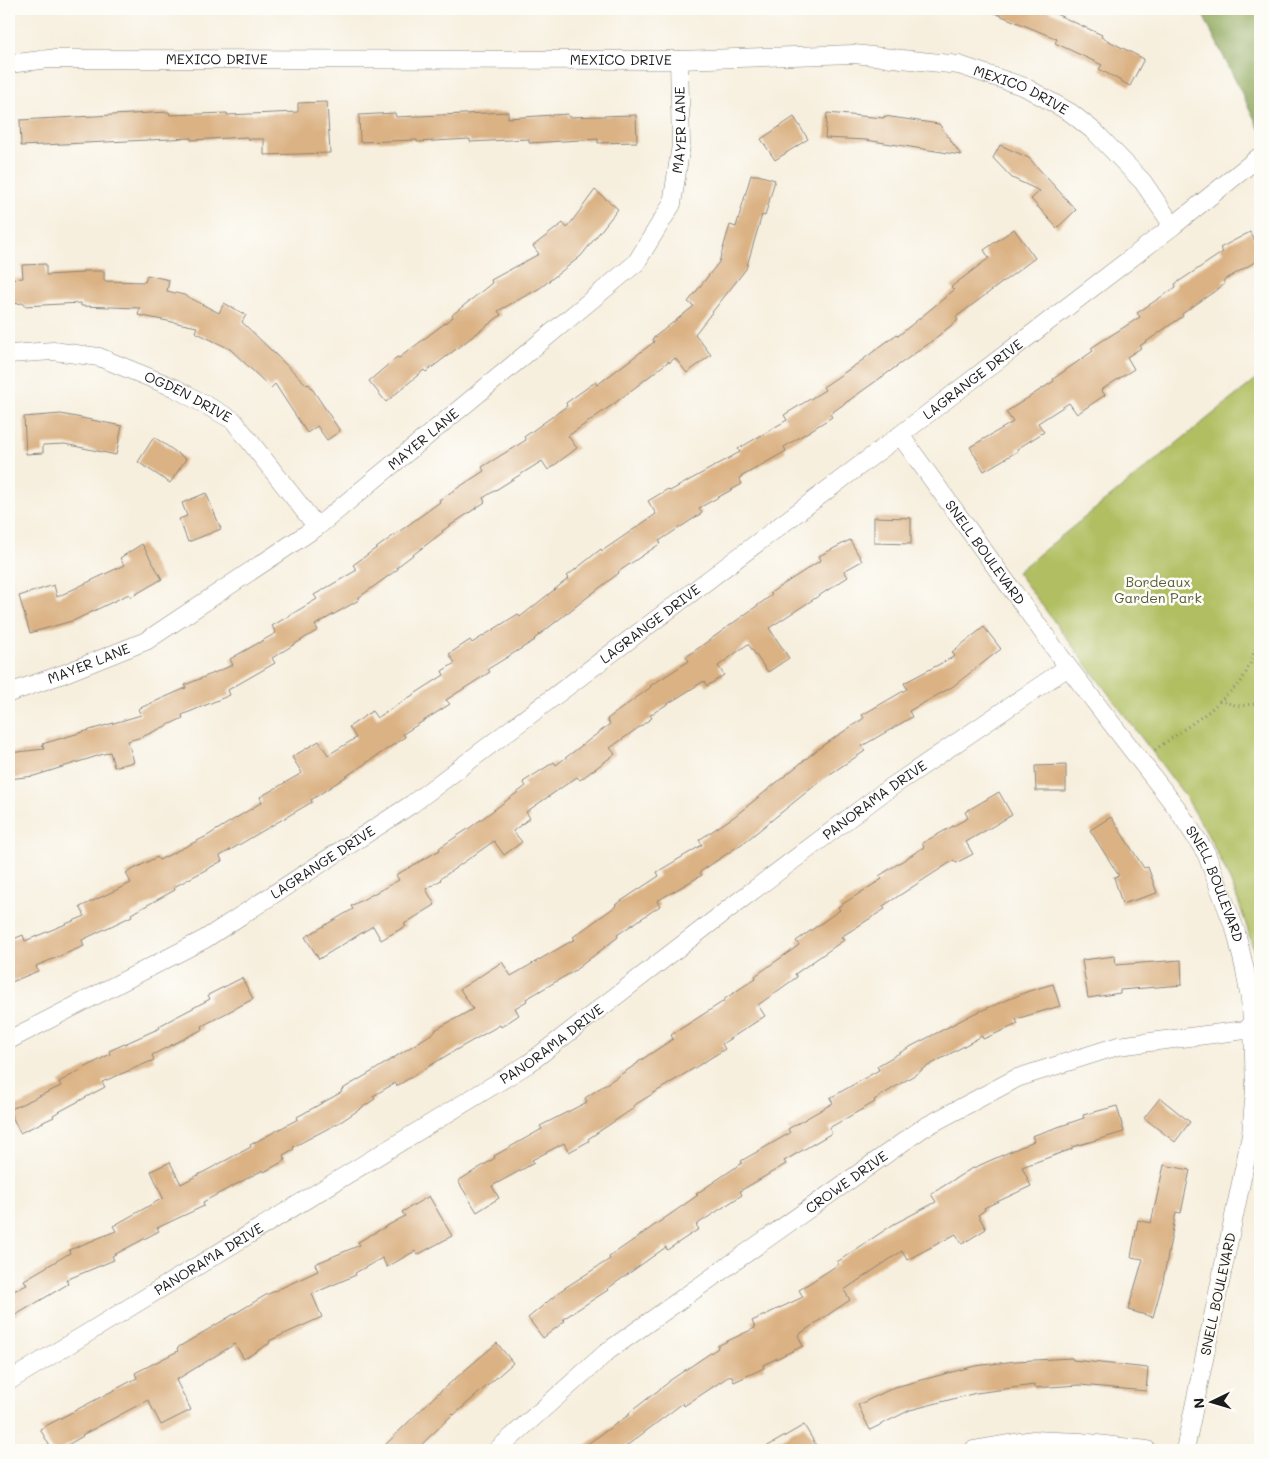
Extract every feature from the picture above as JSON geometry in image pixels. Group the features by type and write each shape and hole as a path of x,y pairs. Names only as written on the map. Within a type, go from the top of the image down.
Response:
{"street":[{"name":"MEXICO DRIVE","path":"9,64 59,59 679,60 854,54 959,65 1025,88 1071,113 1094,132 1143,182 1173,226"},
{"name":"MAYER LANE","path":"9,693 146,641 317,527 636,263 672,204 681,145 679,60"},
{"name":"LAGRANGE DRIVE","path":"9,1040 205,939 412,804 900,435 1260,157"},
{"name":"OGDEN DRIVE","path":"9,354 53,351 99,357 175,388 233,420 317,527"},
{"name":"SNELL BOULEVARD","path":"900,435 1068,667 1176,807 1206,853 1236,932 1245,970 1253,1028 1255,1090 1251,1135 1185,1450"},
{"name":"PANORAMA DRIVE","path":"9,1381 528,1064 881,794 1068,667"},
{"name":"CROWE DRIVE","path":"497,1450 608,1351 923,1128 1017,1078 1118,1046 1253,1028"},
{"path":"973,1450 1032,1440 1080,1442 1147,1450"}],"path":[{"path":"1140,761 1208,712 1240,682 1246,674 1260,636"},
{"path":"1219,701 1240,706 1259,703 1257,741 1260,752"}],"green space":[{"path":"1200,9 1260,9 1260,130"},
{"name":"Bordeaux Garden Park","path":"1260,376 1260,982 1255,956 1240,907 1221,861 1197,815 1183,793 1017,572"}],"building":[{"path":"985,9 1045,9 1102,35 1101,37 1144,59 1130,86 1099,69 1102,65 1055,43 1057,39"},
{"path":"327,102 330,153 264,155 264,139 248,139 247,137 21,146 20,120 169,112 170,115 227,113 227,115 298,112 298,103"},
{"path":"508,112 508,118 568,114 568,117 636,115 637,142 598,143 598,139 529,143 529,139 470,142 470,139 417,142 417,140 360,142 359,115 395,113 396,117"},
{"path":"827,113 884,118 884,116 939,124 961,155 866,140 825,138"},
{"path":"794,117 808,139 775,160 761,139"},
{"path":"1000,145 1029,158 1076,210 1057,228 1031,199 1040,191 1012,178 993,158"},
{"path":"751,175 775,180 765,216 762,215 746,269 695,334 711,355 687,373 675,358 669,363 669,361 615,403 568,436 577,448 548,470 542,461 483,498 485,502 442,531 397,567 398,569 358,598 359,600 315,625 318,630 272,658 275,663 228,690 230,695 182,715 183,718 142,737 128,741 134,762 114,767 110,752 34,776 9,779 9,753 44,749 42,744 141,715 138,709 186,688 185,685 233,665 230,659 276,633 272,626 317,599 314,595 357,570 353,565 440,502 439,500 484,471 482,467 526,440 524,437 567,406 566,403 595,382 597,385 654,342 652,339 694,306 688,302 719,262 730,225 736,227"},
{"path":"595,190 618,209 581,256 540,288 498,311 501,315 426,372 424,370 386,402 369,381 397,357 399,358 453,317 452,315 492,283 491,280 539,254 533,246 563,223 567,228"},
{"path":"1014,229 1035,258 956,317 958,320 928,344 830,414 832,417 784,447 786,451 739,478 742,484 699,508 702,513 659,541 661,543 618,572 535,640 488,669 490,672 446,700 450,704 403,734 405,737 311,800 312,802 220,856 222,861 174,887 175,890 131,914 132,916 82,940 84,946 36,966 38,971 9,983 9,941 23,935 25,941 85,916 80,907 131,883 126,873 157,857 159,860 207,836 262,802 260,797 302,773 292,757 319,741 328,755 356,738 349,727 372,711 377,718 444,675 442,671 455,663 449,654 470,640 472,643 518,614 520,617 569,578 567,576 601,549 602,551 656,514 648,501 668,489 670,491 740,452 738,449 787,420 784,415 825,390 823,387 897,334 898,336 954,290 951,287 989,258 984,250"},
{"path":"1250,232 1260,251 1260,259 1223,281 1225,284 1182,314 1183,316 1127,357 1134,369 1101,390 1105,395 1077,414 1069,403 1038,423 1044,432 1017,449 1018,451 984,471 970,447 1013,422 1006,412 1054,381 1053,379 1093,351 1091,348 1140,317 1137,313 1176,287 1175,284 1223,252 1220,248"},
{"path":"46,264 46,275 82,273 82,271 104,271 104,281 145,282 147,275 169,280 167,291 184,295 219,313 224,303 246,315 242,322 307,385 309,384 340,431 327,440 317,426 307,433 275,384 271,388 230,349 195,332 197,327 138,315 140,308 81,306 81,303 24,306 24,303 9,304 9,279 23,278 22,265"},
{"path":"61,414 122,426 116,455 65,444 43,445 43,453 26,454 24,417"},
{"path":"154,437 186,459 170,483 138,462"},
{"path":"206,493 221,529 188,542 179,519 187,516 182,503"},
{"path":"874,517 911,518 911,544 874,543"},
{"path":"850,540 862,561 844,571 848,577 769,628 789,658 768,672 748,644 718,666 724,675 707,686 704,681 650,715 652,718 610,748 615,754 580,780 577,777 526,812 530,818 513,831 522,842 504,855 494,841 426,889 435,905 404,924 406,926 381,940 373,926 319,959 305,937 353,909 351,906 399,880 396,875 440,850 439,848 526,786 523,782 554,762 556,765 610,724 607,719 650,686 689,661 686,657 772,595 770,593 821,560 819,556"},
{"path":"142,544 162,579 131,597 129,594 75,620 30,633 19,596 54,585 57,597 124,565 120,558"},
{"path":"984,627 1001,649 952,687 909,711 912,717 862,746 865,751 824,778 746,841 700,872 702,875 657,901 660,906 617,935 618,937 574,971 526,999 527,1001 515,1008 519,1015 501,1027 500,1025 449,1054 397,1086 395,1083 373,1096 375,1099 342,1121 293,1147 294,1149 283,1155 286,1160 203,1202 204,1206 157,1228 159,1231 112,1256 114,1260 66,1280 68,1284 9,1319 9,1293 27,1285 24,1280 70,1253 69,1250 116,1231 113,1226 163,1198 151,1171 170,1162 181,1184 251,1147 250,1145 298,1119 297,1117 342,1092 341,1090 435,1030 473,1009 460,989 502,962 511,976 575,939 573,937 615,905 659,876 657,872 702,845 699,840 735,816 822,746 864,718 862,715 907,689 904,683 955,656 952,652"},
{"path":"1066,765 1066,791 1036,791 1035,766"},
{"path":"999,792 1012,815 966,842 973,854 956,863 954,860 883,906 885,909 841,937 844,940 795,974 797,977 758,1005 765,1016 722,1044 725,1049 633,1106 634,1108 588,1139 589,1141 569,1152 564,1143 532,1160 534,1163 492,1186 499,1198 477,1212 458,1181 495,1158 494,1156 542,1129 540,1126 587,1102 585,1098 673,1039 671,1035 724,1001 799,945 796,941 840,910 838,907 882,879 879,876 924,847 922,843 968,818 965,812"},
{"path":"1111,817 1144,868 1148,867 1157,893 1122,904 1114,877 1119,876 1090,830"},
{"path":"1115,956 1116,965 1181,960 1182,985 1120,990 1120,993 1088,998 1082,960"},
{"path":"242,978 253,999 202,1026 203,1029 152,1055 154,1060 102,1082 105,1087 53,1115 54,1117 20,1133 9,1110 61,1086 59,1082 110,1054 109,1051 160,1028 159,1026 210,999 208,995"},
{"path":"1053,984 1060,1006 1016,1019 1018,1024 983,1039 982,1036 921,1070 874,1100 875,1102 829,1128 832,1133 784,1161 786,1164 740,1191 742,1195 696,1225 699,1229 667,1250 666,1247 608,1290 563,1319 565,1321 543,1338 528,1318 563,1289 610,1259 609,1257 742,1163 741,1161 790,1133 788,1129 833,1103 830,1098 879,1070 877,1066 973,1014 1029,991"},
{"path":"1160,1098 1190,1122 1175,1142 1144,1118"},
{"path":"1117,1106 1124,1132 1072,1147 1072,1149 1022,1167 1031,1186 984,1208 985,1210 978,1215 986,1229 962,1244 956,1234 907,1260 902,1251 844,1290 850,1300 798,1335 803,1346 763,1365 764,1368 734,1382 731,1375 684,1406 683,1403 621,1450 579,1450 630,1414 669,1381 718,1348 717,1346 755,1328 752,1321 803,1297 799,1290 839,1264 837,1262 894,1224 936,1202 931,1194 969,1170 1034,1141 1032,1136 1084,1118 1083,1115"},
{"path":"1164,1165 1190,1170 1181,1213 1176,1212 1163,1281 1153,1317 1128,1310 1143,1259 1131,1257 1138,1220 1151,1223"},
{"path":"429,1196 452,1236 417,1255 415,1251 387,1267 382,1258 355,1273 356,1275 312,1294 322,1317 269,1341 270,1343 244,1359 235,1344 176,1380 191,1410 161,1425 148,1400 82,1435 59,1450 52,1450 40,1429 137,1378 135,1373 178,1351 177,1348 266,1295 318,1271 315,1264 360,1245 358,1242 405,1216 402,1212"},
{"path":"497,1343 513,1363 453,1414 416,1450 380,1450 436,1395"},
{"path":"1072,1358 1073,1360 1148,1368 1146,1391 1080,1385 1034,1388 1034,1385 976,1393 910,1410 870,1430 858,1405 895,1387 975,1366 1016,1361"},
{"path":"804,1425 819,1450 761,1450"}]}
